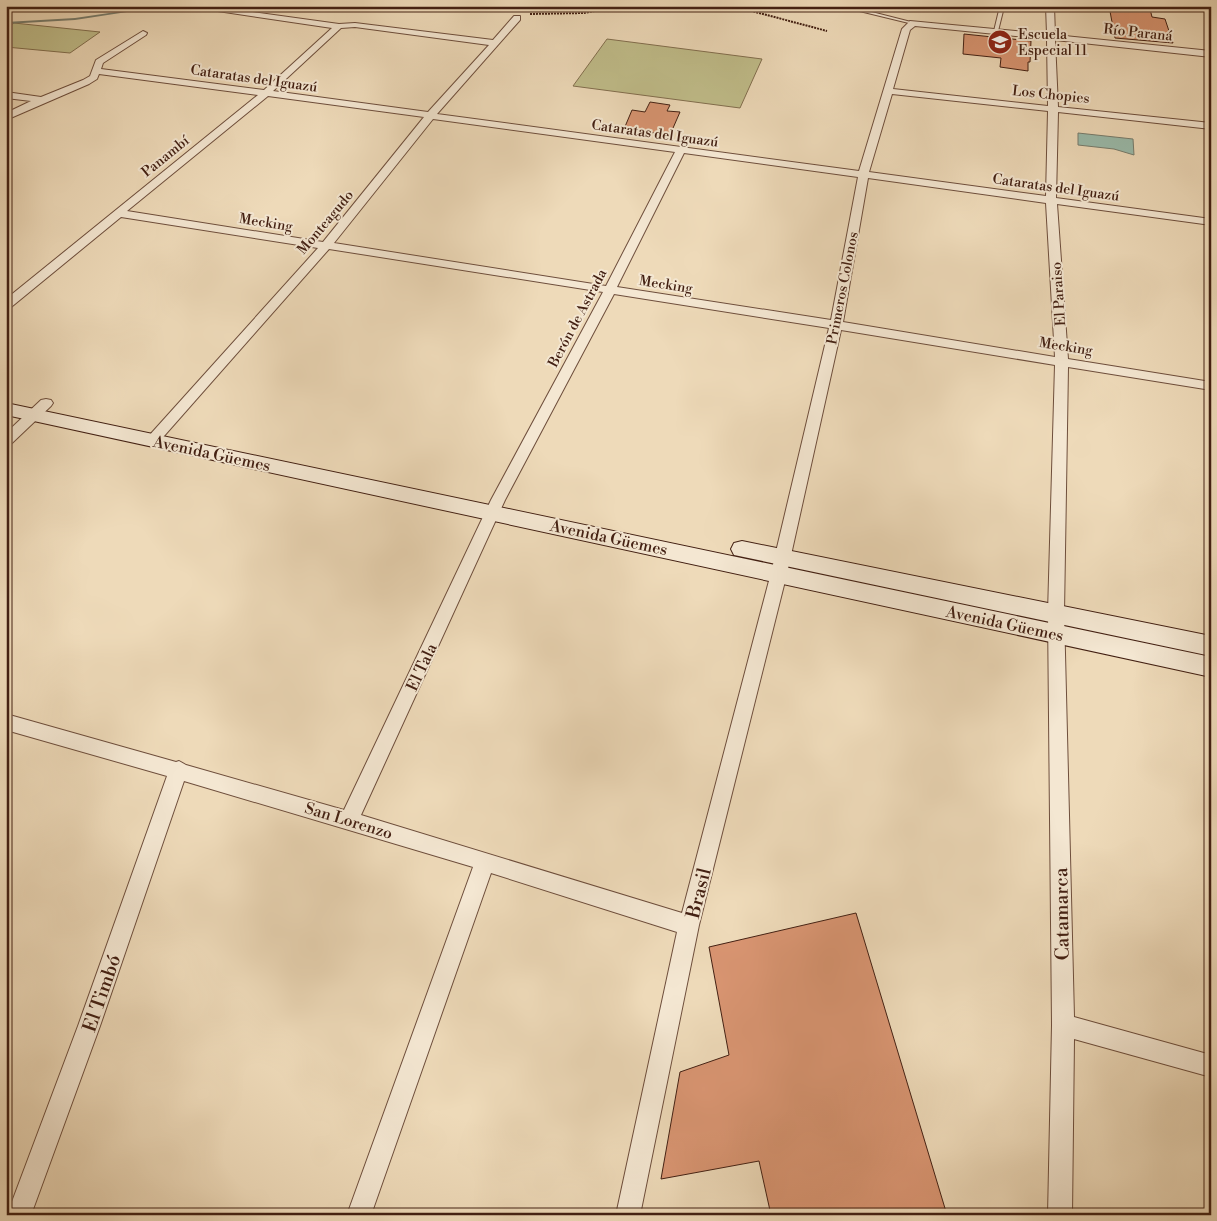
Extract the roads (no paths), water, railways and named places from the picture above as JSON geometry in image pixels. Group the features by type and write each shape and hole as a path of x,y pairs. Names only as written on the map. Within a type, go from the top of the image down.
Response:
{"main road":[{"name":"Avenida Güemes","path":"6,394 40,409 495,506 1056,623 1211,646"},
{"name":"Avenida Güemes","path":"6,409 40,409"},
{"name":"Avenida Güemes","path":"1056,623 1211,667"}],"street":[{"name":"El Paraiso","path":"1050,6 1053,108 1051,199 1062,360 1056,623"},
{"path":"211,8 339,26 355,25 495,43"},
{"name":"Monteagudo","path":"158,434 326,246 430,116 517,18"},
{"name":"Río Paraná","path":"913,23 1211,54"},
{"name":"Primeros Colonos","path":"781,565 836,324 863,176 906,29 913,23"},
{"name":"Panambí","path":"6,305 116,213 266,93 339,26"},
{"path":"6,117 86,82 94,77 99,62 143,34"},
{"name":"Cataratas del Iguazú","path":"95,72 266,93 1211,222"},
{"name":"Los Chopies","path":"889,91 1211,126"},
{"path":"6,95 42,100"},
{"name":"Berón de Astrada","path":"495,506 610,290 681,150"},
{"name":"Mecking","path":"116,213 836,324 1211,386"},
{"path":"6,441 40,409"},
{"name":"El Tala","path":"349,821 495,506"},
{"name":"Brasil","path":"628,1215 689,925 781,565"},
{"name":"Catamarca","path":"1056,623 1063,1026 1060,1215"},
{"name":"San Lorenzo","path":"9,727 179,769 485,861 689,925"},
{"name":"El Timbó","path":"19,1215 89,1026 179,769"},
{"path":"359,1215 485,861"},
{"path":"1063,1026 1211,1066"}],"lane":[{"path":"841,6 913,23"},
{"path":"996,31 1002,7"}],"waterway":[{"path":"6,23 75,19 165,6"}],"place":[{"name":"Escuela Especial 11","path":"1000,42"}]}
